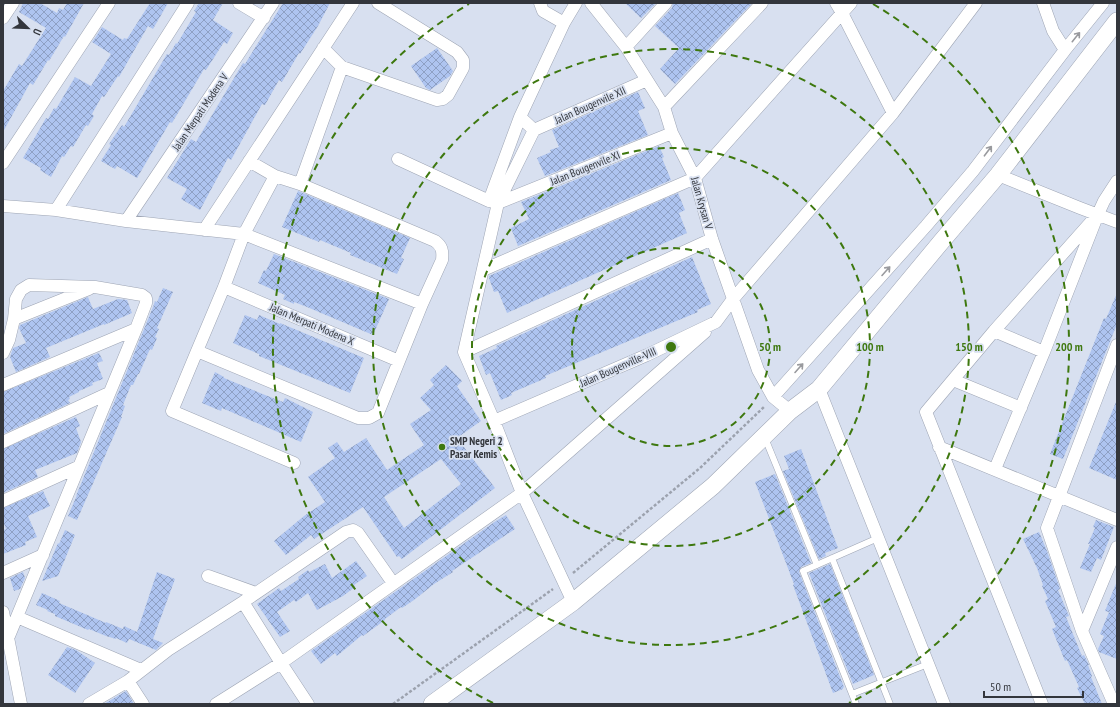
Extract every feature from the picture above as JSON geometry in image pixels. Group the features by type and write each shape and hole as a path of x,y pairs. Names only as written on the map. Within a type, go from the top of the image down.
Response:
{"street":[{"path":"3,18 13,3"},
{"path":"3,163 109,3"},
{"path":"56,210 188,3"},
{"path":"239,3 264,18"},
{"name":"Jalan Merpati Modena V","path":"126,221 273,3"},
{"path":"204,230 354,3"},
{"path":"323,48 342,67 437,100 443,100 448,95 463,68 462,60 457,52 378,3"},
{"path":"540,3 543,11 564,23"},
{"path":"573,602 522,493 494,421 464,352 483,270 493,202 520,117 564,23 576,3"},
{"name":"Jalan Krysan V","path":"591,3 626,47 664,107 672,133 695,178 712,239 758,370 773,397"},
{"path":"626,47 666,3"},
{"path":"664,107 762,3"},
{"path":"483,270 695,178 839,8 851,3"},
{"name":"Jalan Bougenville-VIII","path":"494,421 647,355 716,322 733,299 893,113 976,3"},
{"path":"1043,3 1054,31 1065,50"},
{"path":"790,411 773,397 926,226 973,171 1065,50 1103,3"},
{"path":"839,8 893,113"},
{"path":"432,704 573,602 713,486 790,411 819,389 995,178 1117,21"},
{"path":"300,184 342,67"},
{"name":"Jalan Bougenvile XII","path":"534,130 647,80"},
{"path":"493,202 534,130 520,117"},
{"name":"Jalan Bougenvile XI","path":"493,202 672,133"},
{"path":"398,159 493,202"},
{"path":"197,351 358,418 369,418 378,413 422,304 442,260 443,252 439,244 435,241 300,184 275,176 249,161"},
{"path":"973,171 1117,222"},
{"path":"275,176 244,234 224,287 172,411 294,462"},
{"path":"995,469 1044,352 1098,214 1104,201 1117,181"},
{"path":"3,206 56,210 126,221 244,234 422,304"},
{"path":"1042,704 926,412 994,331 1098,214"},
{"path":"464,352 712,239"},
{"path":"3,353 9,340 14,319 16,299 21,290 29,285 95,287 144,296 147,301 9,636 7,656 21,704"},
{"path":"14,319 95,287"},
{"name":"Jalan Merpati Modena X","path":"224,287 399,361"},
{"path":"216,704 281,664 393,583 522,493 716,322"},
{"path":"3,385 136,329"},
{"path":"994,331 1044,352"},
{"path":"1114,704 1082,631 1047,528 1058,495 1117,345"},
{"path":"953,380 1021,408"},
{"path":"819,389 944,704"},
{"path":"3,442 109,393"},
{"path":"939,447 1117,520"},
{"path":"3,501 78,467"},
{"path":"89,704 128,681 168,650 243,602 346,532 353,530 358,533 393,583"},
{"path":"1082,631 1117,547"},
{"path":"3,573 43,555"},
{"path":"208,576 256,593"},
{"path":"243,602 281,664 308,704"},
{"path":"3,612 9,636"},
{"path":"17,617 141,670"},
{"path":"128,681 143,704"}],"lane":[{"path":"764,436 817,564"},
{"path":"856,704 803,571 878,538"},
{"path":"832,558 890,704"},
{"path":"852,694 928,664"}],"path":[{"path":"393,704 563,581 700,468 773,397"}],"building":[{"path":"23,3 40,3 57,13 59,8 63,10 67,3 84,3 65,37 64,36 33,85 30,83 3,132 3,91 19,64 22,66 46,28 19,12"},
{"path":"150,3 168,3 153,29 148,26 119,77 118,76 104,97 102,96 92,114 94,116 88,126 86,125 73,147 71,146 64,157 62,156 51,177 40,170 41,168 23,158 46,118 48,119 54,108 56,109 75,77 91,86 111,54 92,42 102,27 123,40 124,38 127,39"},
{"path":"199,3 223,3 213,20 233,33 227,44 224,42 206,70 204,69 172,123 170,122 137,178 117,166 115,169 101,161 111,145 109,144 122,125 124,127 167,54 169,55 176,43 177,44 196,12 194,11"},
{"path":"283,3 330,3 318,26 300,54 299,53 282,82 279,80 265,105 262,104 231,160 228,158 200,210 181,199 187,189 167,178 191,139 196,142 243,63 245,64"},
{"path":"625,3 656,3 641,18"},
{"path":"673,3 752,3 675,84 660,69 679,48 655,26 672,8"},
{"path":"437,48 453,71 450,76 430,90 426,88 411,66"},
{"path":"638,92 645,108 638,111 648,135 545,176 537,158 551,152 550,150 559,147 552,130"},
{"path":"659,146 671,180 518,246 511,228 529,219 521,202"},
{"path":"298,191 410,238 401,258 404,259 397,274 350,255 351,253 320,240 319,242 282,227"},
{"path":"678,193 685,210 679,213 687,233 507,313 498,291 494,292 489,276"},
{"path":"274,254 389,299 373,335 294,302 294,304 283,299 285,295 258,283 264,270 266,271"},
{"path":"692,257 711,304 697,310 698,312 545,376 546,378 511,393 512,395 501,400 490,373 486,375 479,356 497,348 496,346"},
{"path":"163,288 173,292 157,328 159,329 155,337 157,338 152,350 150,349 133,385 131,385 123,405 125,406 122,417 77,520 68,516 155,301 157,302"},
{"path":"1117,293 1117,324 1063,459 1050,454 1104,318 1106,319"},
{"path":"88,297 93,309 118,299 127,300 132,313 46,348 50,357 16,372 10,357 13,348 26,343 19,328 20,325"},
{"path":"245,315 257,320 259,315 364,358 350,393 259,356 259,354 233,343"},
{"path":"99,353 103,361 97,363 103,379 92,383 93,385 69,397 70,399 68,400 70,403 3,434 3,392"},
{"path":"446,365 462,381 457,386 481,421 457,438 495,488 402,559 399,556 397,557 363,507 314,539 311,535 286,555 274,541 304,516 325,502 308,477 335,458 328,448 337,442 344,452 366,438 387,470 424,445 410,424 431,410 420,398 434,385 430,380","holes":["441,459 461,484 404,528 384,497"]},
{"path":"215,372 224,378 260,393 283,402 285,398 313,412 301,442 222,408 221,411 202,403"},
{"path":"1117,402 1117,480 1089,468"},
{"path":"76,417 80,426 76,428 81,442 77,453 35,470 38,477 3,493 3,449"},
{"path":"801,449 838,548 825,553 826,556 819,559 783,471 789,469 784,456"},
{"path":"775,474 811,563 801,567 799,572 844,687 843,689 833,693 793,585 794,584 755,482"},
{"path":"43,491 50,506 28,516 37,537 25,542 26,545 3,554 3,530 6,529 3,521 3,508"},
{"path":"506,515 515,529 452,571 453,572 434,584 414,600 402,608 401,607 363,636 362,635 337,656 335,653 321,664 311,651 496,521"},
{"path":"1096,520 1114,527 1101,560 1097,558 1091,572 1080,568 1090,544 1088,544 1095,528 1093,527"},
{"path":"65,530 75,535 58,576 42,581 58,543 59,544"},
{"path":"1039,532 1060,589 1058,590 1069,616 1066,617 1082,656 1084,655 1089,665 1091,677 1102,704 1085,704 1077,688 1079,687 1067,660 1065,661 1052,629 1056,627 1045,601 1048,599 1042,586 1043,585 1037,568 1023,539"},
{"path":"356,561 367,576 354,585 355,587 343,596 317,610 308,593 296,602 294,600 277,612 290,631 280,637 257,604 279,588 281,591 299,579 298,577 308,570 309,572 325,564 332,578"},
{"path":"830,564 874,675 853,684 809,573"},
{"path":"23,572 25,578 20,589 14,591 10,578"},
{"path":"157,572 175,579 153,639 163,643 156,650 129,639 127,643 89,629 88,630 55,616 55,614 36,605 42,593 60,601 59,603 106,623 123,629 124,626 137,632"},
{"path":"1117,581 1117,659 1099,652 1098,649 1104,636 1100,634 1109,612 1105,611"},
{"path":"67,647 76,650 95,663 75,693 48,675"},
{"path":"126,691 134,704 104,704"}],"place":[{"name":"SMP Negeri 2 Pasar Kemis","path":"442,447"}]}
